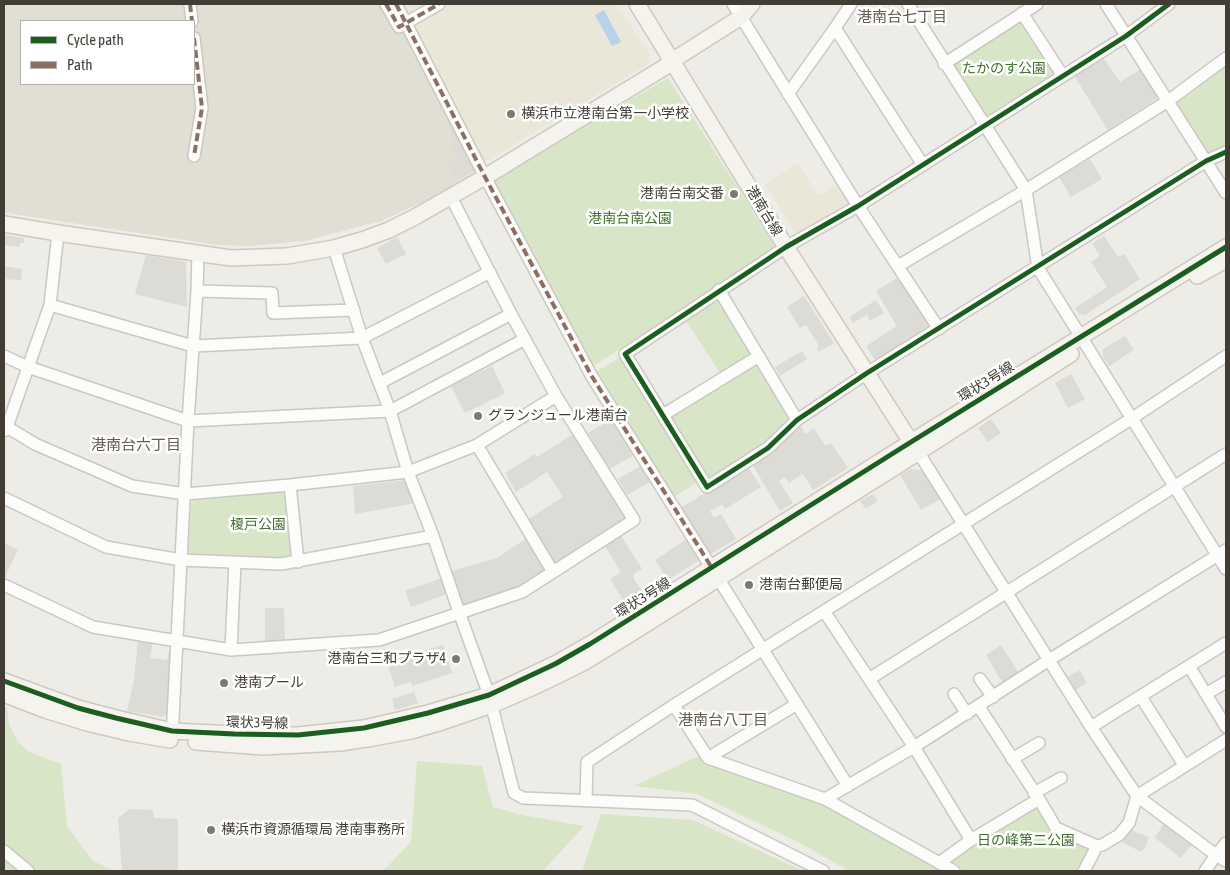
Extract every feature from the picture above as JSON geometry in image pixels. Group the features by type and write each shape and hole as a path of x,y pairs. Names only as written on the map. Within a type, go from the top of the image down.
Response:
{"street":[{"path":"190,4 192,20"},
{"path":"386,4 399,27 439,4"},
{"path":"396,4 485,177 591,375 848,786"},
{"name":"港南台線","path":"637,4 786,247 915,447"},
{"path":"733,4 858,206 939,329"},
{"path":"4,224 58,234 231,258 287,256 334,248 389,230 451,197 673,62 741,17 752,4"},
{"path":"788,94 851,4"},
{"path":"908,4 944,64 986,125 1026,190 1038,268 1174,486 1222,553 1226,569"},
{"path":"944,64 1036,4"},
{"path":"1106,4 1226,193"},
{"path":"1168,4 1126,36 858,206 786,247 625,354 707,487 768,448 797,420 867,374 1206,161 1226,152"},
{"path":"1022,13 1063,76"},
{"path":"835,28 923,164"},
{"path":"194,156 202,108 195,47"},
{"path":"898,266 1026,190 1168,101 1226,58"},
{"path":"4,585 94,626 231,650 379,640 522,592 634,520 556,396 511,314 451,197"},
{"path":"58,234 50,305 5,429 132,486 185,494 408,472 477,445 556,396"},
{"name":"環状3号線","path":"4,694 45,710 87,723 129,733 172,735 298,735 364,728 491,700 715,573 1082,341 1226,247"},
{"path":"334,248 362,338 390,411 408,472 433,536 491,700 514,793 523,798 692,805 822,871"},
{"path":"172,735 198,253"},
{"name":"環状3号線","path":"1082,341 1226,260"},
{"path":"50,305 193,346 362,338 490,272"},
{"path":"719,290 797,420"},
{"path":"197,291 272,292 273,312 354,310"},
{"path":"380,383 511,314"},
{"path":"4,356 28,367 188,421 390,411 525,339"},
{"path":"663,415 758,356"},
{"path":"586,800 588,762 762,649 1131,419 1226,356"},
{"path":"477,445 553,572"},
{"path":"915,447 1091,727 1137,796 1226,861"},
{"path":"869,679 1226,454"},
{"path":"290,485 298,562"},
{"path":"4,498 106,547 181,560 281,564 433,536"},
{"path":"825,799 979,707 1049,660 1222,553"},
{"path":"231,650 235,562"},
{"path":"824,611 914,747 971,840"},
{"path":"1091,727 1226,643"},
{"path":"1189,666 1226,727"},
{"path":"980,679 993,698"},
{"name":"環状3号線","path":"4,681 78,708 172,735"},
{"path":"1206,694 1226,682"},
{"path":"954,694 967,714"},
{"path":"1141,697 1184,766"},
{"path":"708,758 797,704"},
{"path":"674,705 708,758 825,799 954,871"},
{"path":"979,707 1056,828 1096,846"},
{"path":"1084,871 1096,846 1119,835 1129,823 1137,796 1226,740"},
{"path":"1012,759 1039,743"},
{"path":"939,863 1060,778"},
{"path":"1205,871 1226,843"},
{"path":"4,851 28,871"}],"shaded area":[{"path":"4,4 388,4 434,92 477,168 477,170 432,198 381,221 304,241 250,246 218,245 6,213 4,211"},
{"path":"402,4 426,4 408,14"},
{"name":"横浜市立港南台第一小学校","path":"451,4 616,4 650,55 648,64 482,164 412,25"},
{"path":"1102,56 1120,82 1141,69 1158,95 1156,99 1108,130 1073,74"},
{"path":"454,127 476,170 455,180 446,165 457,159 450,146 456,143 449,129"},
{"path":"1090,159 1102,179 1071,197 1059,177"},
{"path":"798,163 818,196 839,183 850,200 848,204 802,233 794,231 765,184"},
{"path":"4,235 24,238 24,243 20,243 19,247 4,245"},
{"path":"1104,236 1118,257 1124,254 1140,279 1085,315 1079,314 1075,308 1107,287 1091,262 1100,256 1092,244"},
{"path":"397,237 406,254 386,264 377,248"},
{"path":"146,255 186,262 187,307 135,294"},
{"path":"4,266 22,269 21,280 4,279"},
{"path":"899,277 930,327 881,361 874,359 866,346 897,326 876,291"},
{"path":"804,296 834,343 819,352 817,348 819,346 806,325 800,328 787,307"},
{"path":"876,300 884,313 870,321 867,315 853,323 849,317"},
{"path":"1125,336 1134,350 1109,366 1103,356 1103,349"},
{"path":"802,351 807,359 780,376 775,367"},
{"path":"492,366 505,393 465,413 451,386"},
{"path":"1071,374 1085,399 1068,408 1055,383"},
{"path":"612,419 634,455 610,469 588,433"},
{"path":"991,419 1001,433 988,442 978,428"},
{"path":"800,425 805,434 814,428 825,446 831,443 848,468 813,490 803,474 789,483 785,477 779,481 793,503 780,511 752,464 771,453"},
{"path":"573,434 627,518 559,564 555,563 527,520 563,497 547,472 516,492 505,473 535,454 537,457"},
{"path":"640,466 650,482 627,495 618,479"},
{"path":"748,467 761,487 725,509 722,504 710,511 714,518 721,514 736,539 709,555 680,508"},
{"path":"911,469 923,471 940,499 921,510 900,475"},
{"path":"407,480 416,503 355,514 353,486"},
{"path":"873,494 878,501 866,509 860,501"},
{"path":"621,536 642,569 633,574 634,579 641,590 644,589 647,594 627,607 610,579 621,572 605,546"},
{"path":"527,538 547,568 545,572 513,591 462,606 452,571 497,558"},
{"path":"687,539 701,559 668,580 655,560"},
{"path":"4,543 18,550 4,579"},
{"path":"442,578 447,594 411,607 405,591"},
{"path":"265,608 284,608 285,642 265,642"},
{"path":"138,640 153,641 150,658 167,660 168,653 172,654 167,714 163,717 127,711 134,679"},
{"path":"443,645 452,673 412,686 411,682 395,687 387,662"},
{"path":"1001,645 1018,672 1002,682 986,655"},
{"path":"1080,670 1087,683 1075,690 1068,677"},
{"path":"414,692 418,703 395,710 392,699"},
{"path":"130,809 153,810 154,818 178,819 178,871 122,871 118,818"},
{"path":"1165,821 1194,842 1181,858 1155,838"},
{"path":"1130,830 1149,837 1145,848 1141,852 1118,840"}],"green space":[{"name":"たかのす公園","path":"1023,21 1055,73 986,116 953,64"},
{"path":"1226,57 1226,152 1206,161 1168,101"},
{"name":"港南台南公園","path":"668,78 776,248 592,367 491,180"},
{"path":"719,290 797,420 707,487 703,479 669,500 591,375 625,354 663,415 723,377 682,315"},
{"name":"榎戸公園","path":"283,491 287,493 293,553 291,558 215,556 191,554 188,551 191,504 194,500"},
{"path":"4,706 7,708 9,725 19,743 29,752 61,764 67,826 93,861 114,871 4,871"},
{"name":"日の峰第二公園","path":"705,753 825,799 939,863 1039,799 1056,828 1097,846 1084,871 849,871 802,844 697,794 634,786"},
{"path":"417,761 482,766 493,807 522,815 584,826 543,871 383,871 411,842"},
{"path":"601,814 693,820 803,871 582,871"}],"water":[{"path":"604,10 621,42 612,46 595,15"}],"marked path":[{"path":"190,4 192,20"},
{"path":"386,4 399,27 439,4"},
{"path":"396,4 485,177 591,375 712,568"},
{"path":"194,156 202,108 195,47"}],"cycle path":[{"path":"1169,4 1126,36 858,206 786,247 625,354 707,487 768,448 797,420 867,373 1206,161 1226,152"},
{"path":"4,681 78,708 172,731 234,734 298,735 364,728 428,713 489,695 555,664 590,644 1226,247"}],"place":[{"name":"横浜市立港南台第一小学校","path":"511,114"},
{"name":"港南台南交番","path":"734,194"},
{"name":"グランジュール港南台","path":"478,416"},
{"name":"港南台郵便局","path":"749,585"},
{"name":"港南台三和プラザ4","path":"456,659"},
{"name":"港南プール","path":"224,683"},
{"name":"横浜市資源循環局 港南事務所","path":"211,830"}],"district":[{"name":"港南台七丁目","path":"902,17"},
{"name":"港南台六丁目","path":"136,445"},
{"name":"港南台八丁目","path":"723,720"}]}
